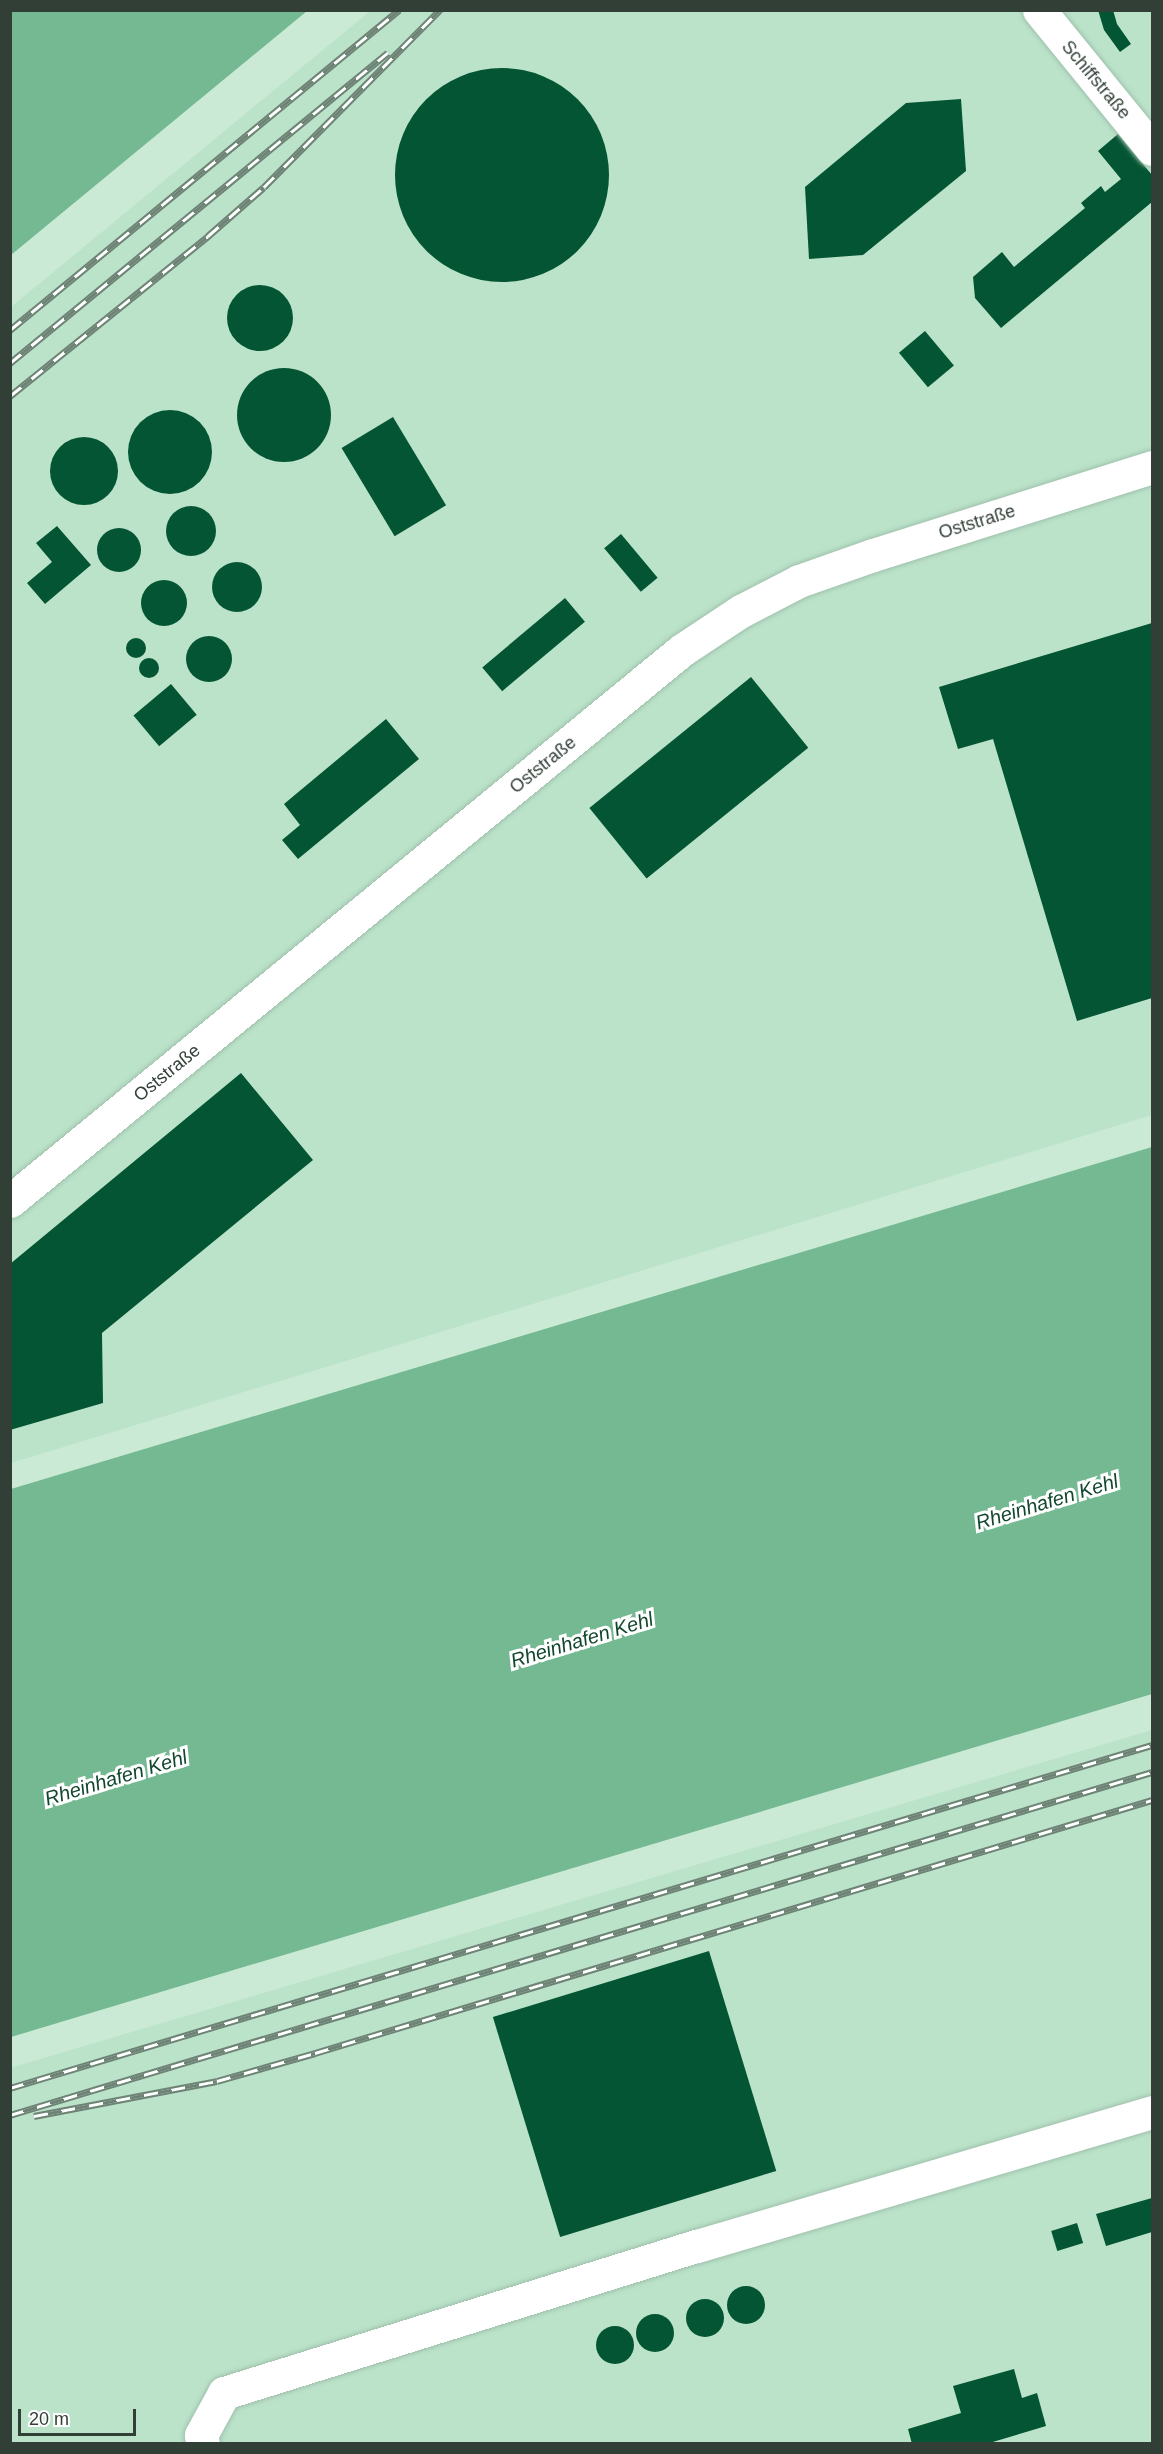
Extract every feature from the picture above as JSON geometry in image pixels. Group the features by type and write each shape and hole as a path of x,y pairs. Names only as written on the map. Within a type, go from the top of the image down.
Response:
{"street":[{"name":"Schiffstraße","path":"1038,10 1152,149"},
{"name":"Oststraße","path":"10,1201 682,651 741,611 799,581 873,555 1152,468"},
{"path":"203,2444 201,2435 224,2393 709,2243 1152,2112"}],"shaded area":[{"path":"370,11 1152,11 1152,1115 11,1463 11,307"},
{"path":"1152,1730 1152,2443 11,2443 10,2068"}],"water":[{"path":"11,10 307,10 307,11 11,255"},
{"name":"Rheinhafen Kehl","path":"1152,1147 1152,1694 11,2037 11,1489"}],"building":[{"path":"1098,10 1113,10 1117,24 1131,44 1120,52 1104,30"},
{"path":"492,68 512,68 543,76 578,99 601,134 607,154 609,175 607,196 601,216 578,251 543,274 512,282 492,282 461,274 434,258 419,243 403,216 395,185 395,165 403,134 419,107 434,92 461,76"},
{"path":"961,99 966,171 863,255 809,259 805,187 906,103"},
{"path":"1118,134 1152,175 1152,202 1001,328 975,298 973,277 1002,252 1014,267 1085,208 1081,203 1101,186 1105,192 1121,179 1098,151"},
{"path":"254,285 266,285 278,290 288,300 293,318 291,331 278,346 266,351 254,351 242,346 232,336 227,324 227,312 232,300 242,290"},
{"path":"925,331 954,365 928,387 899,353"},
{"path":"284,368 302,371 317,382 328,397 331,415 328,433 317,448 302,459 284,462 266,459 251,448 240,433 237,415 240,397 251,382 266,371"},
{"path":"170,410 186,413 200,422 209,436 212,452 209,468 200,482 186,491 170,494 154,491 140,482 131,468 128,452 131,436 140,422 154,413"},
{"path":"393,417 446,505 395,536 342,448"},
{"path":"84,437 97,440 108,447 115,458 118,471 115,484 108,495 97,502 84,505 71,502 60,495 53,484 50,471 53,458 60,447 71,440"},
{"path":"186,506 196,506 209,513 216,526 216,536 209,549 196,556 186,556 177,552 170,545 166,536 166,526 170,517 177,510"},
{"path":"57,526 91,565 45,604 27,583 52,562 36,543"},
{"path":"119,528 128,529 135,534 140,541 140,559 135,566 128,571 119,572 110,571 103,566 98,559 97,550 98,541 103,534 110,529"},
{"path":"621,534 658,578 641,592 604,548"},
{"path":"232,562 242,562 255,569 262,582 262,592 255,605 242,612 232,612 223,608 216,601 212,592 212,582 216,573 223,566"},
{"path":"164,580 180,587 187,603 180,619 164,626 148,619 141,603 148,587"},
{"path":"565,598 585,622 502,691 482,667"},
{"path":"1152,623 1152,998 1077,1021 993,739 958,749 939,687"},
{"path":"209,636 225,643 232,659 225,675 209,682 193,675 186,659 193,643"},
{"path":"136,638 143,641 146,648 143,655 136,658 129,655 126,648 129,641"},
{"path":"149,658 156,661 159,668 156,675 149,678 142,675 139,668 142,661"},
{"path":"751,677 808,748 647,879 589,808"},
{"path":"171,684 197,715 159,746 133,715"},
{"path":"386,719 419,759 298,859 282,840 300,825 284,804"},
{"path":"241,1073 313,1160 102,1333 103,1403 10,1430 10,1264"},
{"path":"709,1951 776,2171 560,2237 493,2017"},
{"path":"1152,2198 1152,2232 1106,2246 1096,2214"},
{"path":"1077,2223 1083,2243 1057,2251 1051,2231"},
{"path":"746,2286 759,2292 765,2305 759,2318 746,2324 733,2318 727,2305 733,2292"},
{"path":"705,2299 718,2305 724,2318 718,2331 705,2337 692,2331 686,2318 692,2305"},
{"path":"655,2314 662,2315 668,2320 673,2326 673,2340 668,2346 662,2351 655,2352 648,2351 642,2346 637,2340 636,2333 637,2326 642,2320 648,2315"},
{"path":"615,2326 622,2327 628,2332 633,2338 633,2352 628,2358 622,2363 615,2364 608,2363 602,2358 597,2352 596,2345 597,2338 602,2332 608,2327"},
{"path":"1014,2369 1022,2398 1037,2393 1046,2426 986,2444 912,2444 908,2429 961,2413 953,2386"}],"railway":[{"path":"10,330 399,10"},
{"path":"10,396 208,236 264,187 440,10"},
{"path":"10,363 388,52"},
{"path":"10,2088 1152,1745"},
{"path":"10,2115 1152,1772"},
{"path":"34,2116 217,2081 1152,1800"}]}
